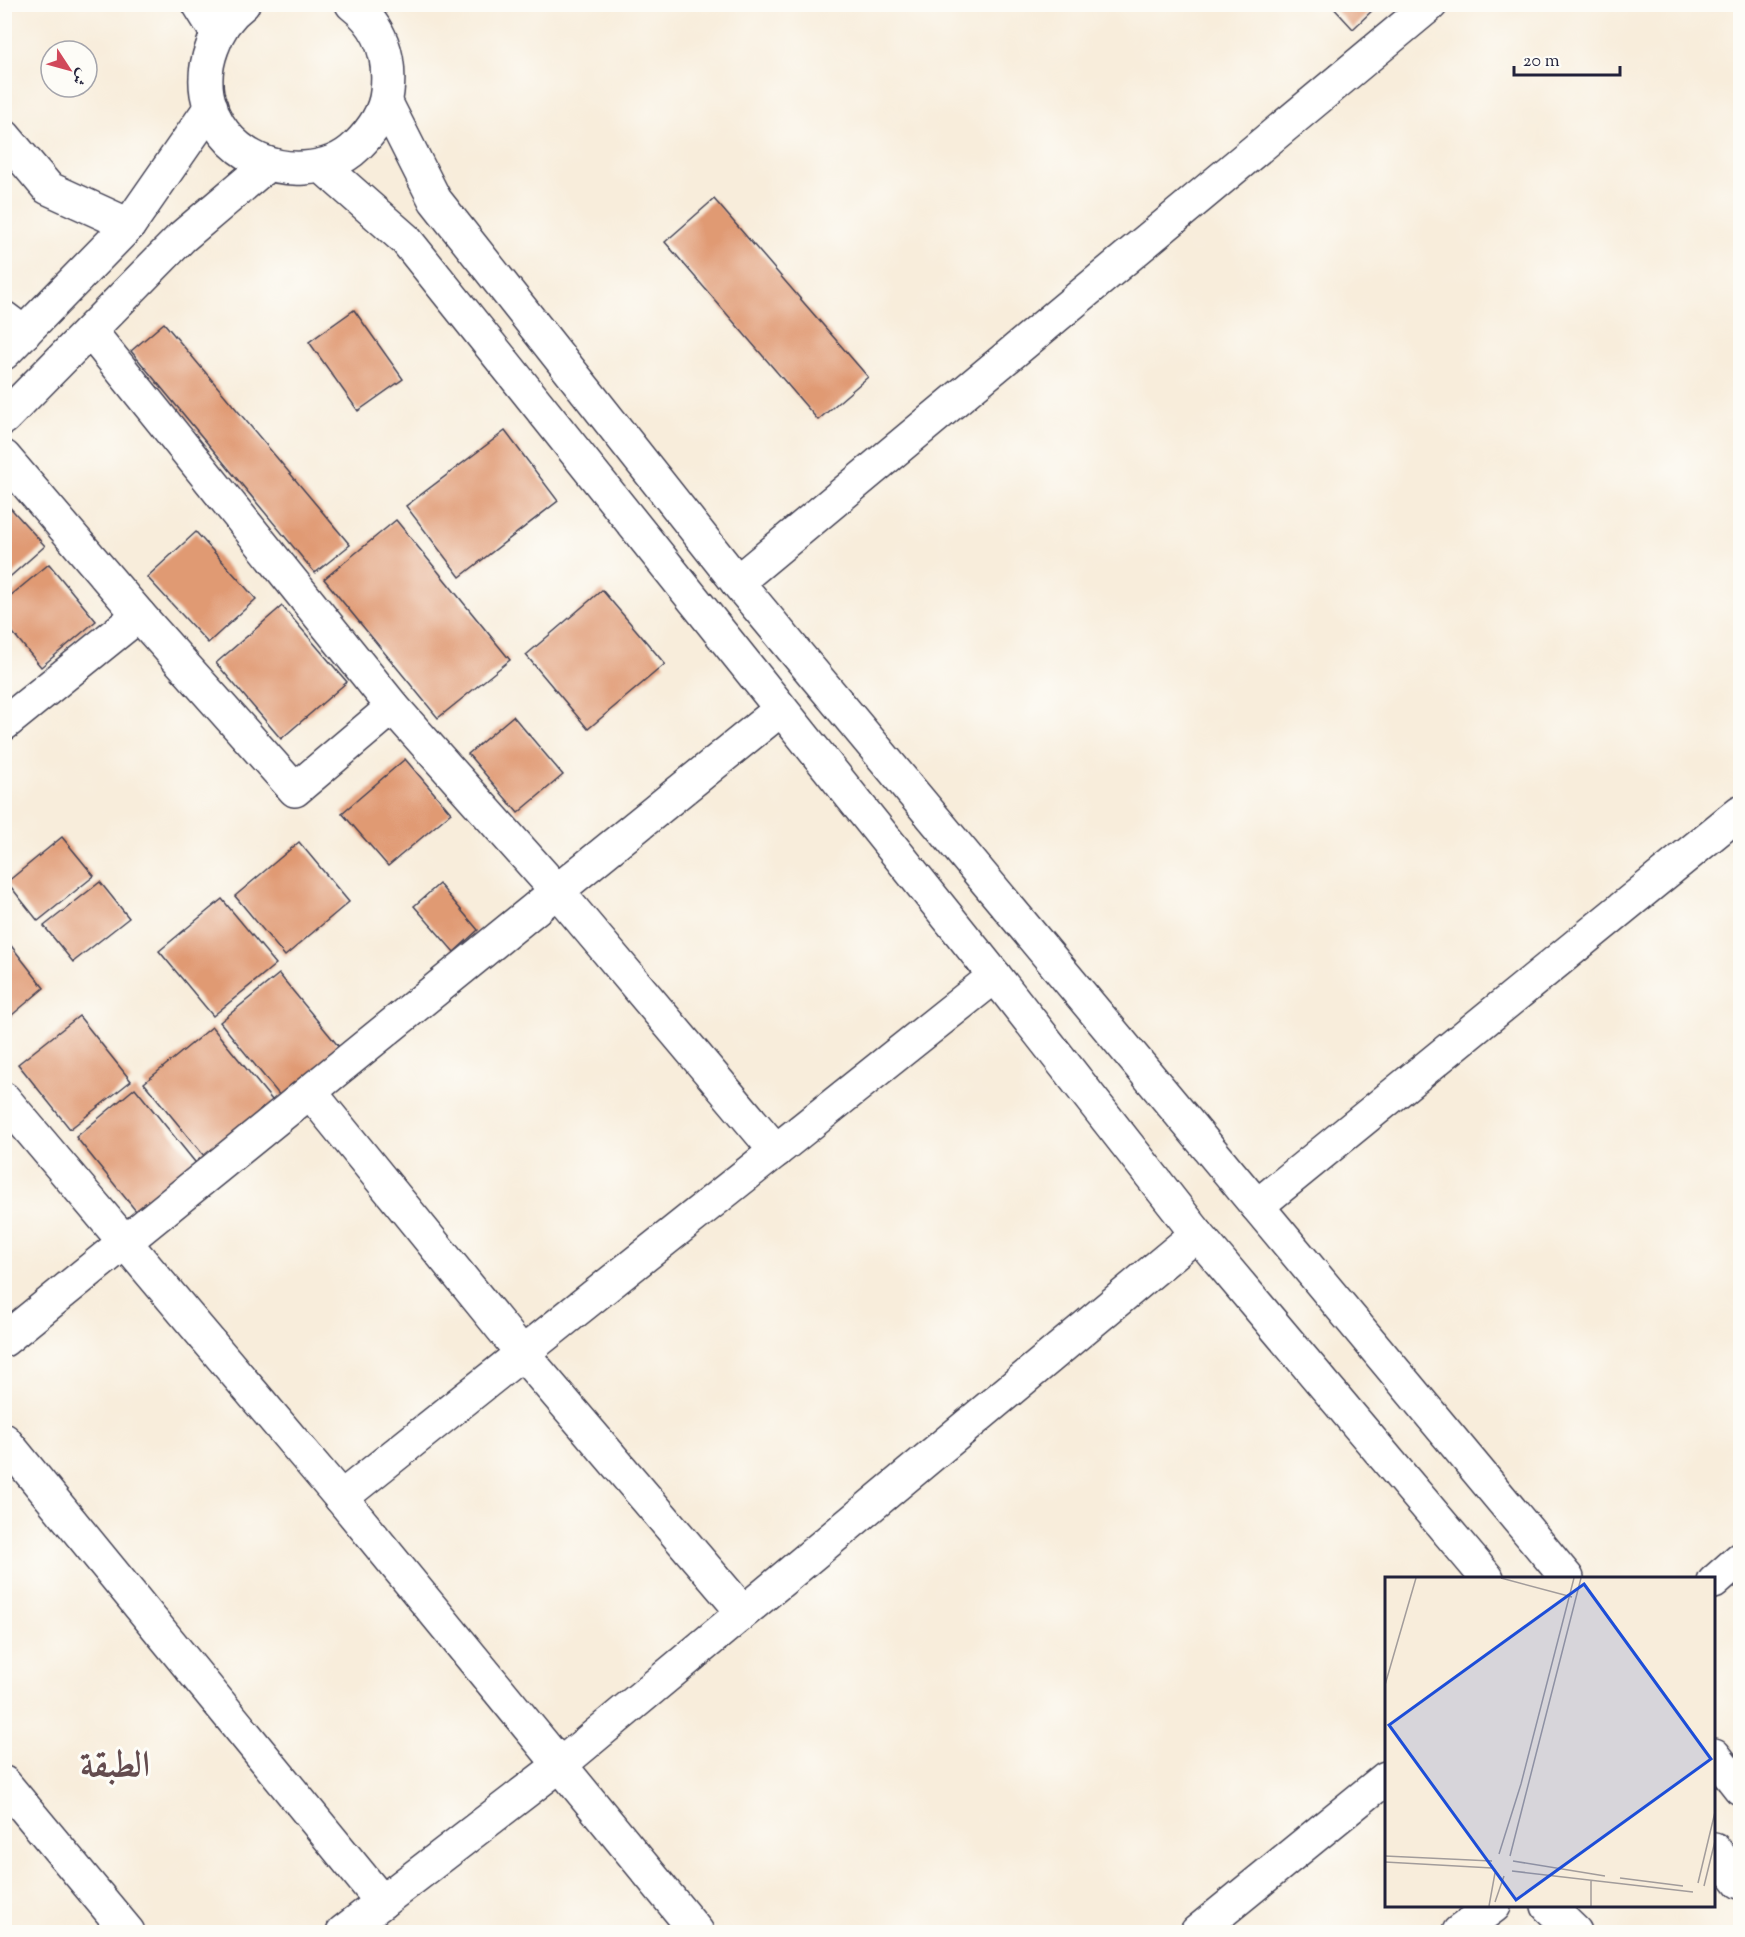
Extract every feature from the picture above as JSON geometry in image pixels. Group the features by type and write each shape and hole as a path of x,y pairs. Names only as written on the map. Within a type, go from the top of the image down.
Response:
{"street":[{"path":"199,4 217,33"},
{"path":"243,4 233,11 217,33 207,62 206,91 214,118 231,142 257,161 288,169 322,166 349,154 372,132 386,103 390,71 382,40 381,16 364,14 352,4"},
{"path":"737,582 1431,4"},
{"path":"386,103 435,200 737,582 1566,1577"},
{"path":"11,335 129,225 211,107"},
{"path":"4,136 48,188 129,225"},
{"path":"4,418 182,237 268,164"},
{"path":"322,166 406,240 995,976 1197,1234 1486,1577"},
{"path":"90,331 393,707 557,891 776,1151"},
{"path":"4,457 139,615 295,790 393,707"},
{"path":"4,724 139,615"},
{"path":"4,1340 780,710"},
{"path":"1257,1206 1740,812"},
{"path":"341,1498 995,976"},
{"path":"310,1092 523,1354 743,1612"},
{"path":"4,1099 341,1498 697,1932"},
{"path":"343,1932 560,1765 1197,1234"},
{"path":"4,1440 382,1902"},
{"path":"1715,1580 1740,1559"},
{"path":"1715,1758 1732,1785"},
{"path":"1197,1932 1385,1779"},
{"path":"4,1783 128,1932"},
{"path":"1715,1851 1740,1882"},
{"path":"1459,1932 1491,1907"},
{"path":"1550,1907 1575,1932"}],"building":[{"path":"1330,4 1379,4 1353,29"},
{"path":"714,199 868,377 818,420 665,242"},
{"path":"354,310 403,379 358,411 309,342"},
{"path":"164,323 350,545 315,573 131,351"},
{"path":"505,431 558,501 460,577 406,506"},
{"path":"4,501 45,546 4,582"},
{"path":"396,520 510,660 438,718 324,579"},
{"path":"196,532 256,599 208,643 147,577"},
{"path":"49,564 96,621 41,667 4,622 4,601"},
{"path":"602,590 665,664 588,729 526,655"},
{"path":"282,606 347,682 281,739 216,663"},
{"path":"513,716 563,775 518,813 468,754"},
{"path":"405,759 451,813 388,866 342,813"},
{"path":"62,837 94,876 38,921 7,882"},
{"path":"299,842 349,902 285,956 235,896"},
{"path":"100,882 129,918 73,962 44,926"},
{"path":"439,884 478,930 454,952 414,906"},
{"path":"222,899 276,964 213,1016 159,951"},
{"path":"5,938 44,988 5,1021"},
{"path":"279,974 344,1053 285,1102 220,1022"},
{"path":"79,1016 131,1081 70,1129 18,1064"},
{"path":"212,1027 277,1106 209,1162 144,1083"},
{"path":"135,1088 199,1167 140,1216 76,1137"}],"district":[{"name":"الطبقة","path":"115,1763"}]}
